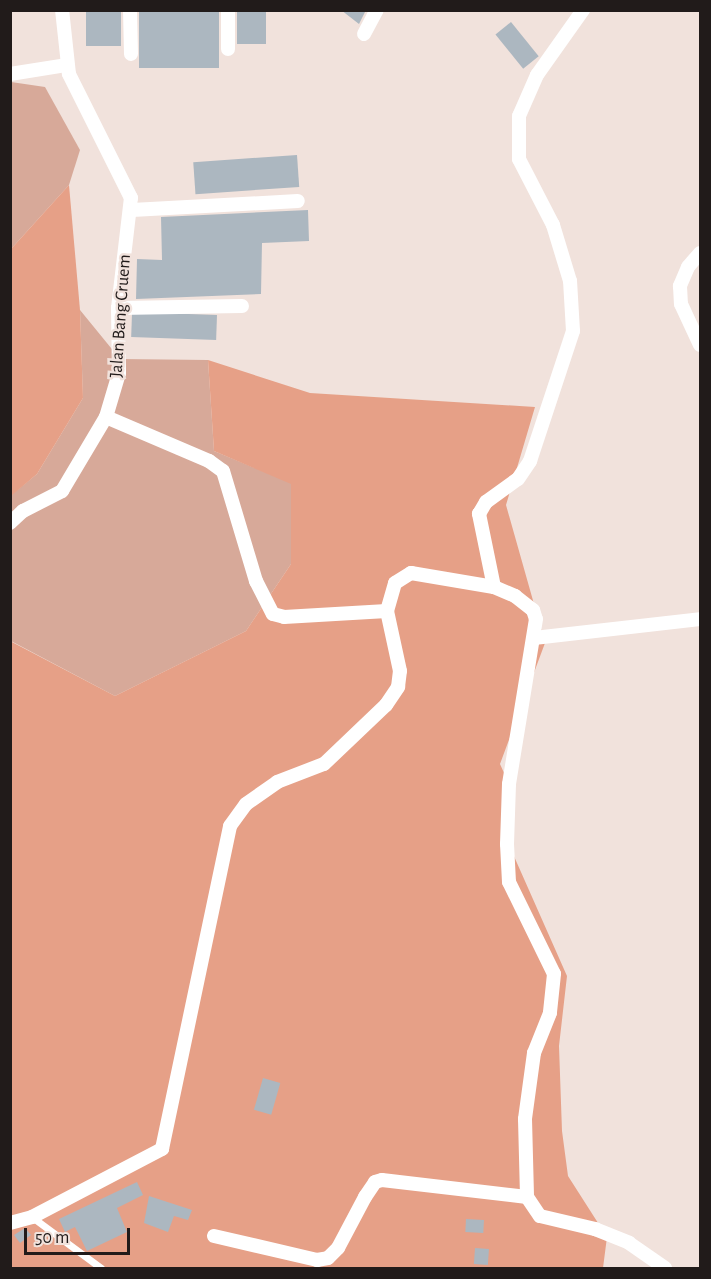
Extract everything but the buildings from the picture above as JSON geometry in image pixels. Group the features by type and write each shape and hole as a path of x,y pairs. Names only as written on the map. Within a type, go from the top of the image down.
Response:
{"street":[{"name":"Jalan Bang Cruem","path":"10,523 23,511 62,491 106,417 119,373 118,308 132,210 127,185 67,65 63,10"},
{"path":"130,10 131,54"},
{"path":"228,10 228,49"},
{"path":"363,34 377,10"},
{"path":"494,587 478,514 486,502 518,480 530,461 573,331 570,281 553,225 519,159 519,116 537,75 583,10"},
{"path":"10,74 67,65"},
{"path":"132,210 298,201"},
{"path":"700,254 688,267 680,286 681,304 700,345"},
{"path":"118,308 242,306"},
{"path":"106,417 214,464 225,474 256,581 273,614 284,617 387,611"},
{"path":"10,1223 32,1217 164,1145 230,826 246,804 277,782 324,764 386,705 398,687 400,670 387,611 395,583 411,573 494,587 533,610 534,638 509,784 507,844 509,882 554,974 555,988 550,1012 534,1053 528,1097 527,1197 540,1216 595,1230 629,1243 665,1269"},
{"path":"534,638 700,618"},
{"path":"214,1236 317,1260 328,1258 338,1248 375,1182 382,1180 527,1197"}],"lane":[{"path":"32,1217 101,1269"}],"shaded area":[{"path":"11,82 45,87 80,150 69,185 11,249"},
{"path":"69,185 80,310 83,398 37,474 11,496 11,249"},
{"path":"80,310 120,359 208,360 214,451 291,483 291,564 246,631 115,696 11,641 10,496 37,474 83,398"},
{"path":"208,360 310,393 535,407 506,505 545,643 500,764 509,784 513,854 567,976 559,1046 562,1131 568,1176 607,1237 603,1268 11,1268 10,641 115,696 246,631 291,564 291,484 214,451"}]}
